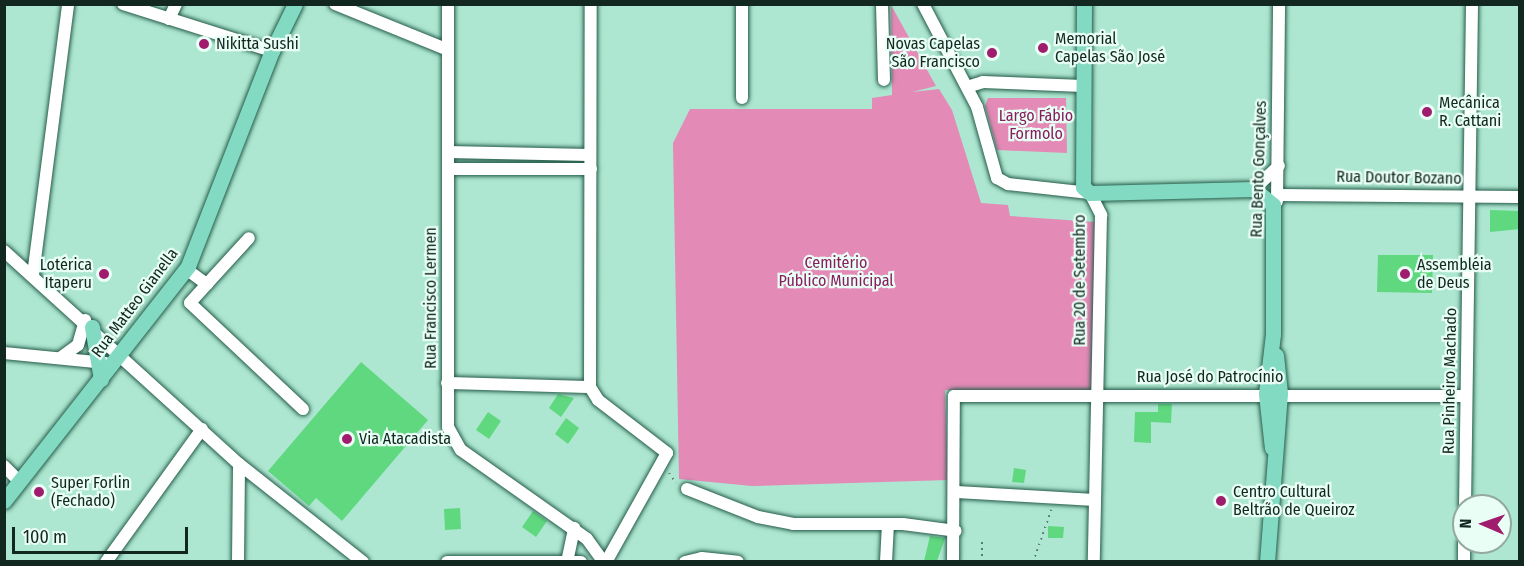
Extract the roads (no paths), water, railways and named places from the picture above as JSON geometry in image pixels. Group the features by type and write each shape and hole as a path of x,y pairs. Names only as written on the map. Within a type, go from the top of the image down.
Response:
{"main road":[{"name":"Rua Matteo Gianella","path":"4,501 101,379 110,360 186,269 211,216 272,51 295,4"},
{"name":"Rua 20 de Setembro","path":"1084,4 1082,178 1090,193"},
{"path":"1090,193 1254,189 1263,193 1275,212"},
{"name":"Rua Bento Gonçalves","path":"1267,561 1272,448 1275,212"},
{"path":"88,324 110,360"}],"street":[{"path":"33,275 68,4"},
{"path":"123,4 272,51"},
{"path":"170,19 176,4"},
{"path":"335,4 446,49"},
{"name":"Rua Francisco Lermen","path":"448,4 446,49 448,427 461,450 574,528 605,561"},
{"path":"591,4 590,387 598,400 665,447 663,466 605,561"},
{"path":"742,4 742,98"},
{"path":"882,4 884,80"},
{"path":"922,4 967,87 1001,182 1090,193"},
{"name":"Rua Bento Gonçalves","path":"1275,212 1280,165 1279,4"},
{"name":"Rua Pinheiro Machado","path":"1465,494 1472,4"},
{"path":"967,87 983,82 1083,86"},
{"path":"448,152 591,154"},
{"path":"1254,189 1280,165"},
{"path":"448,169 591,169"},
{"name":"Rua 20 de Setembro","path":"1090,193 1101,215 1094,561"},
{"name":"Rua Doutor Bozano","path":"1278,195 1520,197"},
{"path":"249,238 190,303 303,409"},
{"path":"4,251 11,262 33,275 88,324 110,360 202,429 238,464 352,558 363,561"},
{"path":"186,269 207,284"},
{"path":"60,358 78,345 88,324"},
{"path":"4,353 110,360"},
{"path":"447,383 590,387"},
{"name":"Rua José do Patrocínio","path":"957,492 954,396 1273,393 1466,396"},
{"path":"106,561 202,429"},
{"path":"238,464 238,561"},
{"path":"4,466 20,482"},
{"path":"687,489 758,517 793,524 956,531"},
{"path":"953,561 957,492 1095,500"},
{"path":"886,561 888,527"},
{"path":"567,561 574,528"},
{"path":"685,561 702,558 738,561"},
{"path":"447,561 581,561"}],"place":[{"name":"Nikitta Sushi","path":"204,44"},
{"name":"Memorial Capelas São José","path":"1043,48"},
{"name":"Novas Capelas São Francisco","path":"992,53"},
{"name":"Mecânica R. Cattani","path":"1427,112"},
{"name":"Lotérica Itaperu","path":"104,274"},
{"name":"Assembléia de Deus","path":"1405,274"},
{"name":"Via Atacadista","path":"347,439"},
{"name":"Super Forlin (Fechado)","path":"39,492"},
{"name":"Centro Cultural Beltrão de Queiroz","path":"1221,501"}],"park label":[{"name":"Largo Fábio Formolo","path":"1036,125"},
{"name":"Cemitério Público Municipal","path":"836,272"}]}
